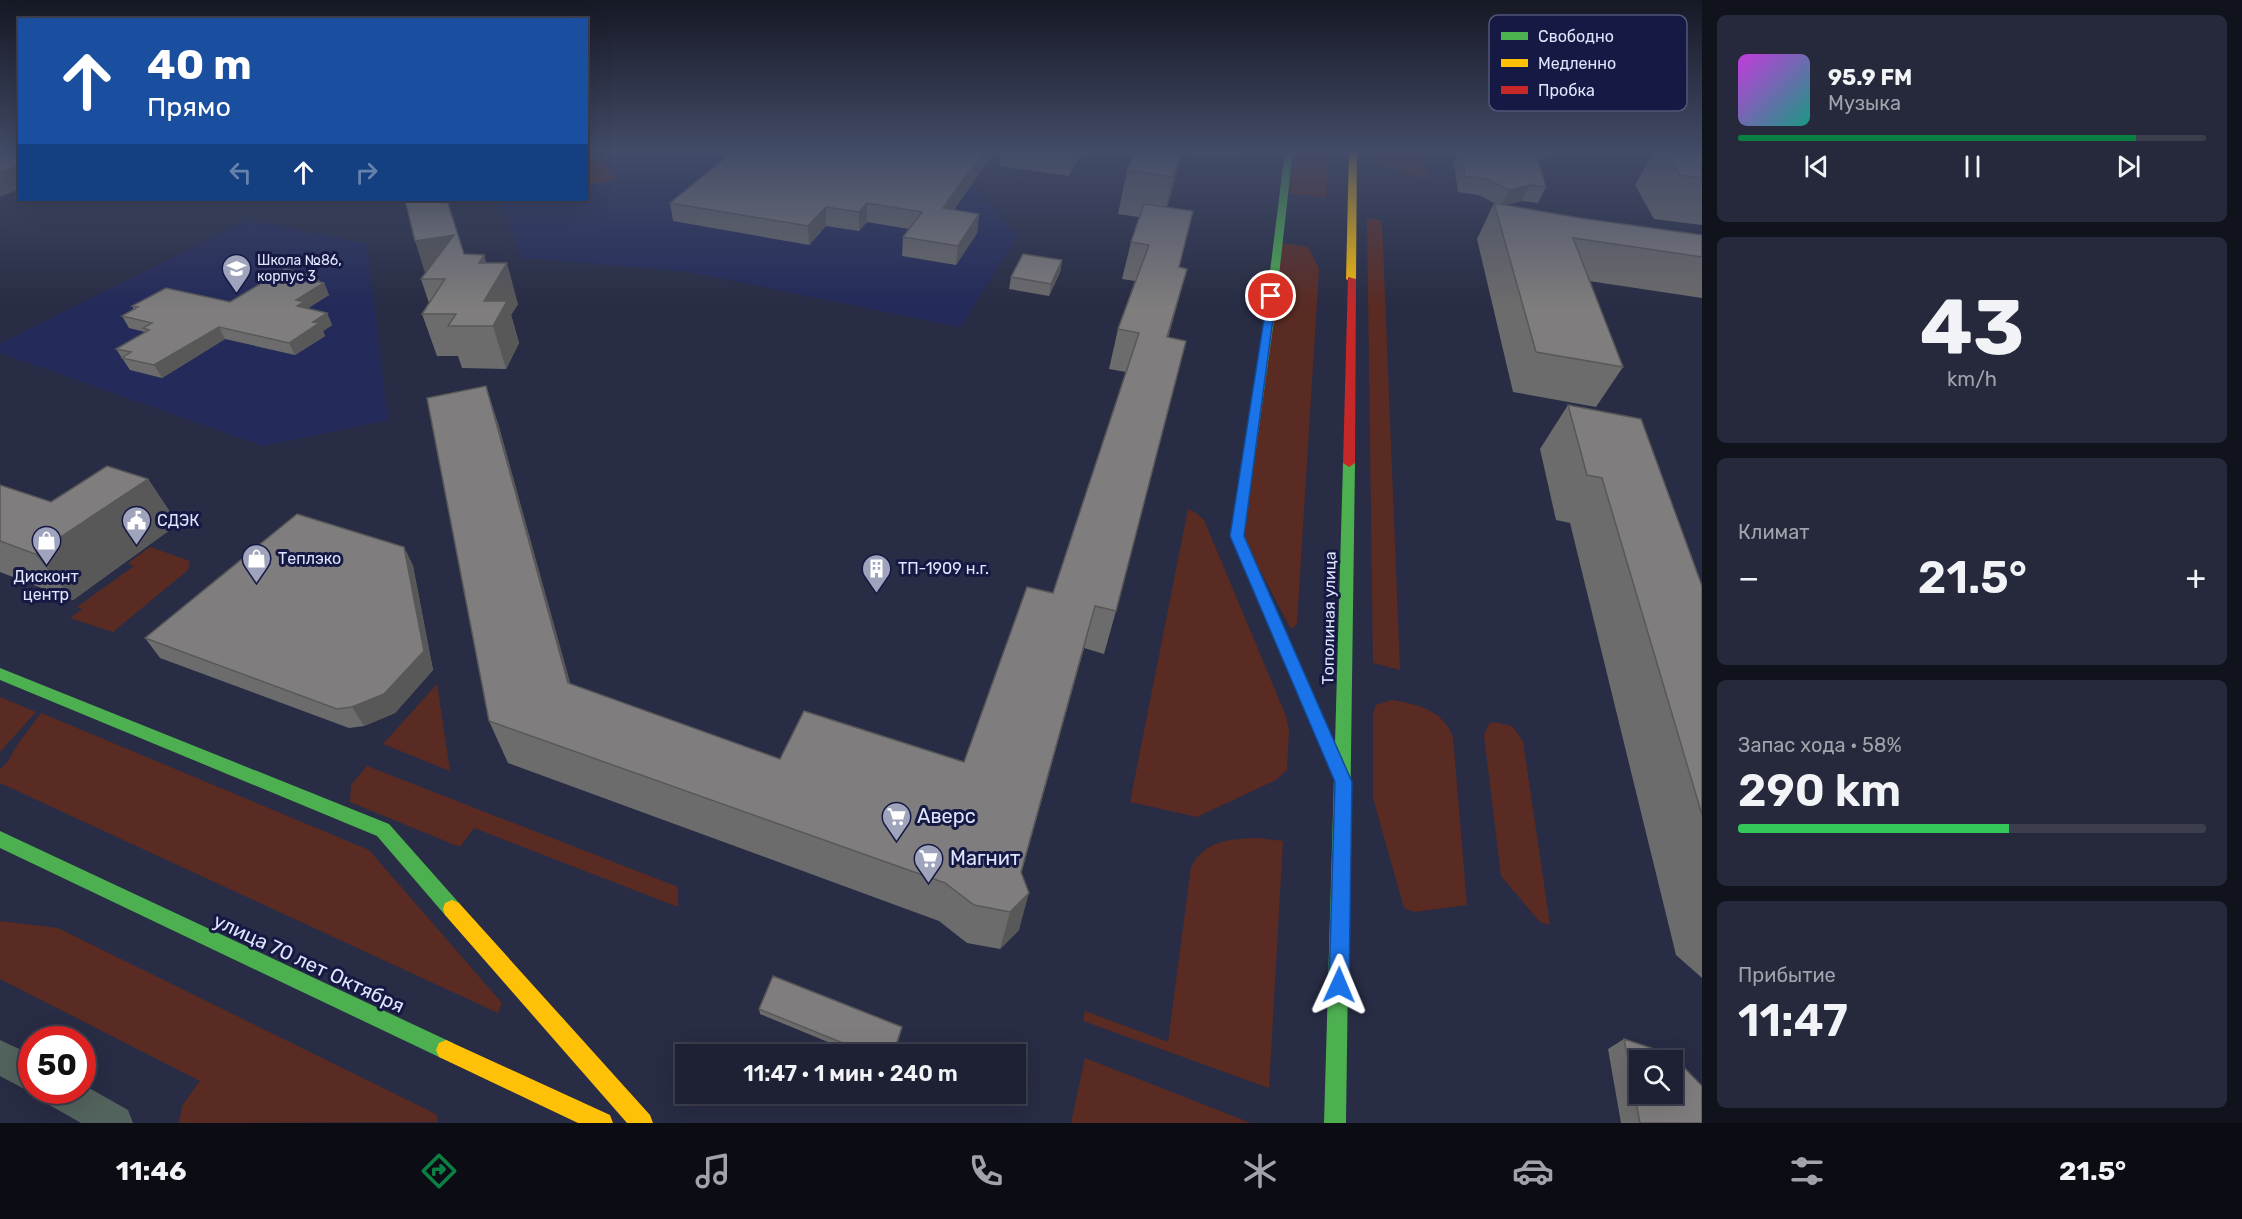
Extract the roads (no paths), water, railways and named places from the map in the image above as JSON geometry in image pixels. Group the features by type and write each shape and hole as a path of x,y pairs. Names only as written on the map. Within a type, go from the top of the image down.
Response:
{"main road":[{"path":"1283,202 1269,320 1237,536 1344,782"},
{"name":"Тополиная улица","path":"1335,1123 1344,782 1352,202"},
{"path":"0,674 383,830 642,1123"},
{"name":"улица 70 лет Октября","path":"0,839 602,1123"}],"street":[{"path":"0,1057 18,1067"},
{"path":"83,1104 115,1123"}],"place":[{"name":"Школа №86, корпус 3","path":"236,294"},
{"name":"СДЭК","path":"136,546"},
{"name":"Дисконт центр","path":"46,566"},
{"name":"Теплэко","path":"257,584"},
{"name":"ТП-1909 н.г.","path":"877,594"},
{"name":"Аверс","path":"896,842"},
{"name":"Магнит","path":"929,884"}]}
